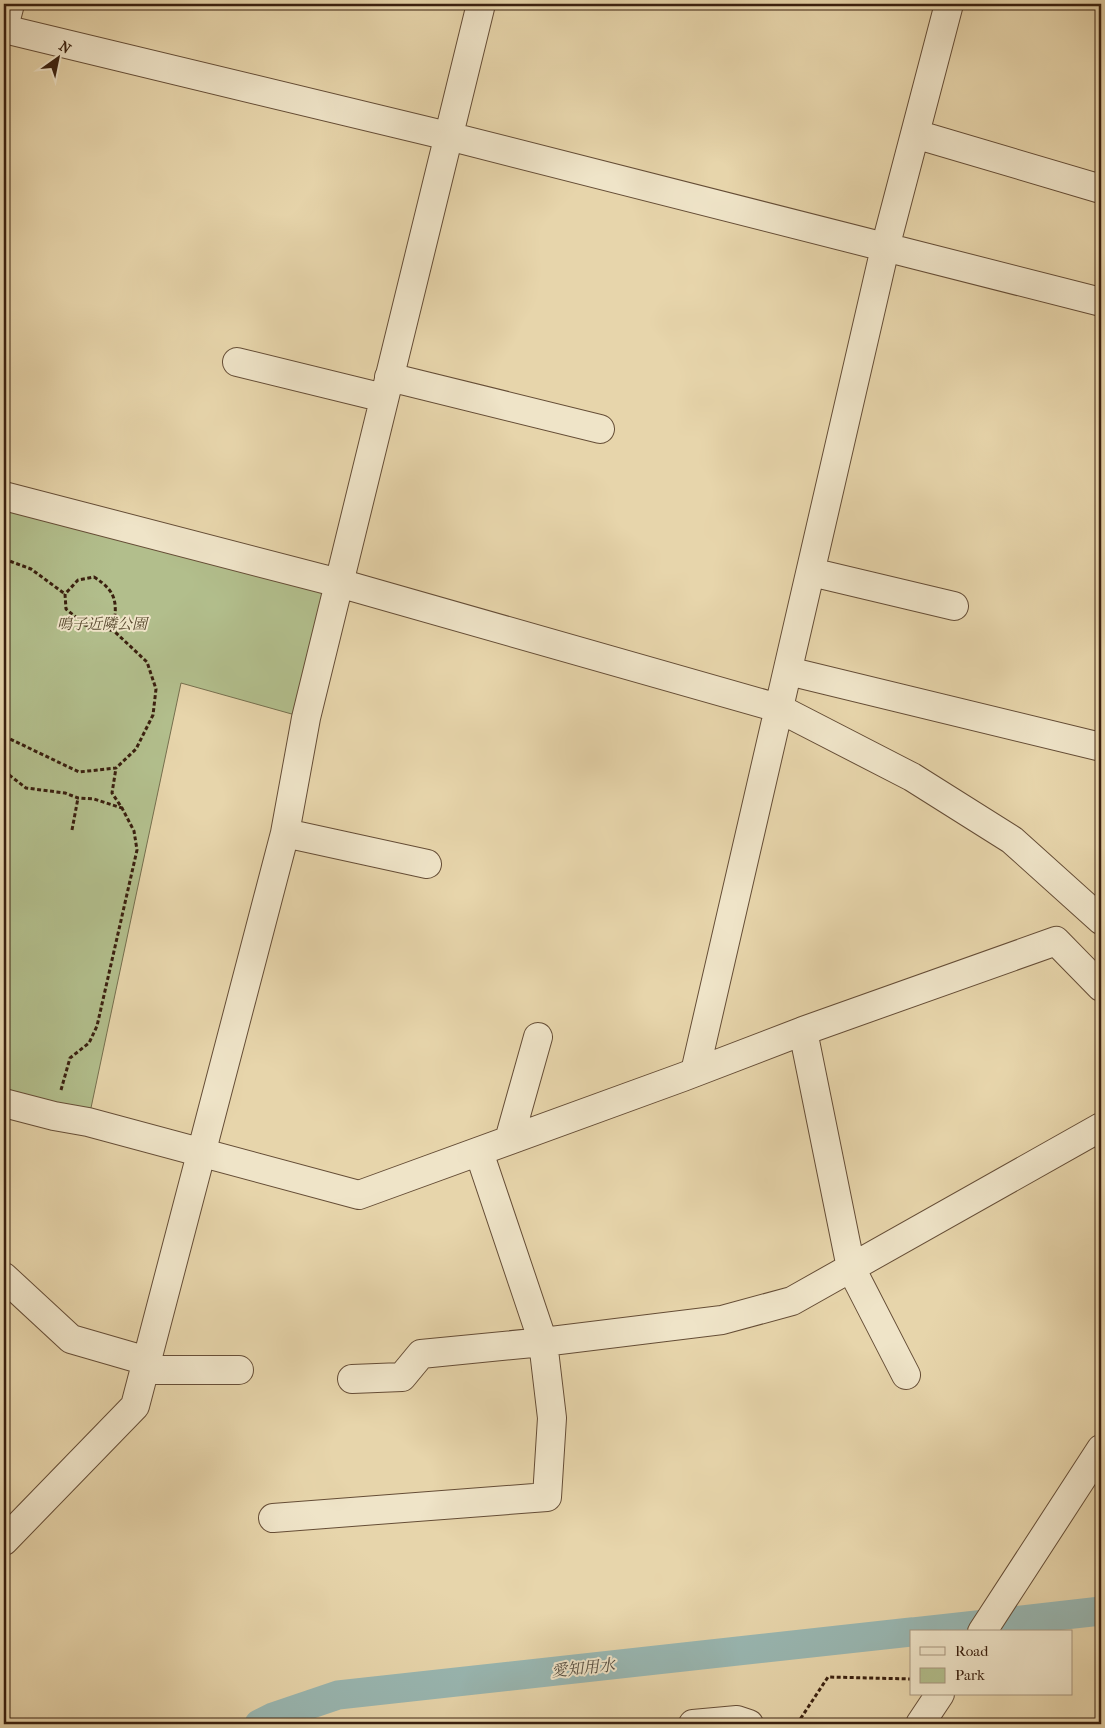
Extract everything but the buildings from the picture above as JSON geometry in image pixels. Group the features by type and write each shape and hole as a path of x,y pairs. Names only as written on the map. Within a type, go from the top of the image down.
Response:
{"street":[{"path":"10,4 4,28 448,136 1101,302"},
{"path":"4,1541 136,1406 285,833 306,718 481,4"},
{"path":"695,1072 886,248 949,4"},
{"path":"915,134 1101,189"},
{"path":"237,362 386,387 600,429"},
{"path":"4,496 339,583 778,708 912,777 1012,840 1101,920"},
{"path":"811,572 954,606"},
{"path":"788,671 1101,747"},
{"path":"285,833 427,864"},
{"path":"4,1104 88,1122 359,1195 804,1031 1056,941 1101,987"},
{"path":"804,1031 851,1268 906,1375"},
{"path":"509,1140 538,1037"},
{"path":"352,1379 402,1377 421,1354 543,1342 722,1320 792,1300 1101,1128"},
{"path":"273,1518 548,1497 552,1418 543,1342 480,1152"},
{"path":"4,1277 71,1339 146,1366 239,1370"},
{"path":"983,1630 1101,1450"},
{"path":"920,1724 939,1696"},
{"path":"693,1724 737,1720 749,1724"}],"path":[{"path":"4,559 31,570 65,594"},
{"path":"4,738 8,738 79,772 116,768 136,749 153,715 156,690 147,662 114,631 86,626 66,609 65,594 78,580 94,576 106,585 114,595 114,631"},
{"path":"54,1116 70,1058 89,1043 97,1026 137,850 134,831 112,793 116,768"},
{"path":"4,770 26,788 65,793 78,798 94,799 122,808"},
{"path":"72,830 78,798"},
{"path":"797,1724 828,1677 910,1679"}],"green space":[{"name":"鳴子近隣公園","path":"4,496 339,583 306,718 181,683 88,1122 4,1103"}],"waterway":[{"name":"愛知用水","path":"931,1630 1101,1611"},
{"name":"愛知用水","path":"259,1724 273,1717 338,1695 910,1632"}]}
